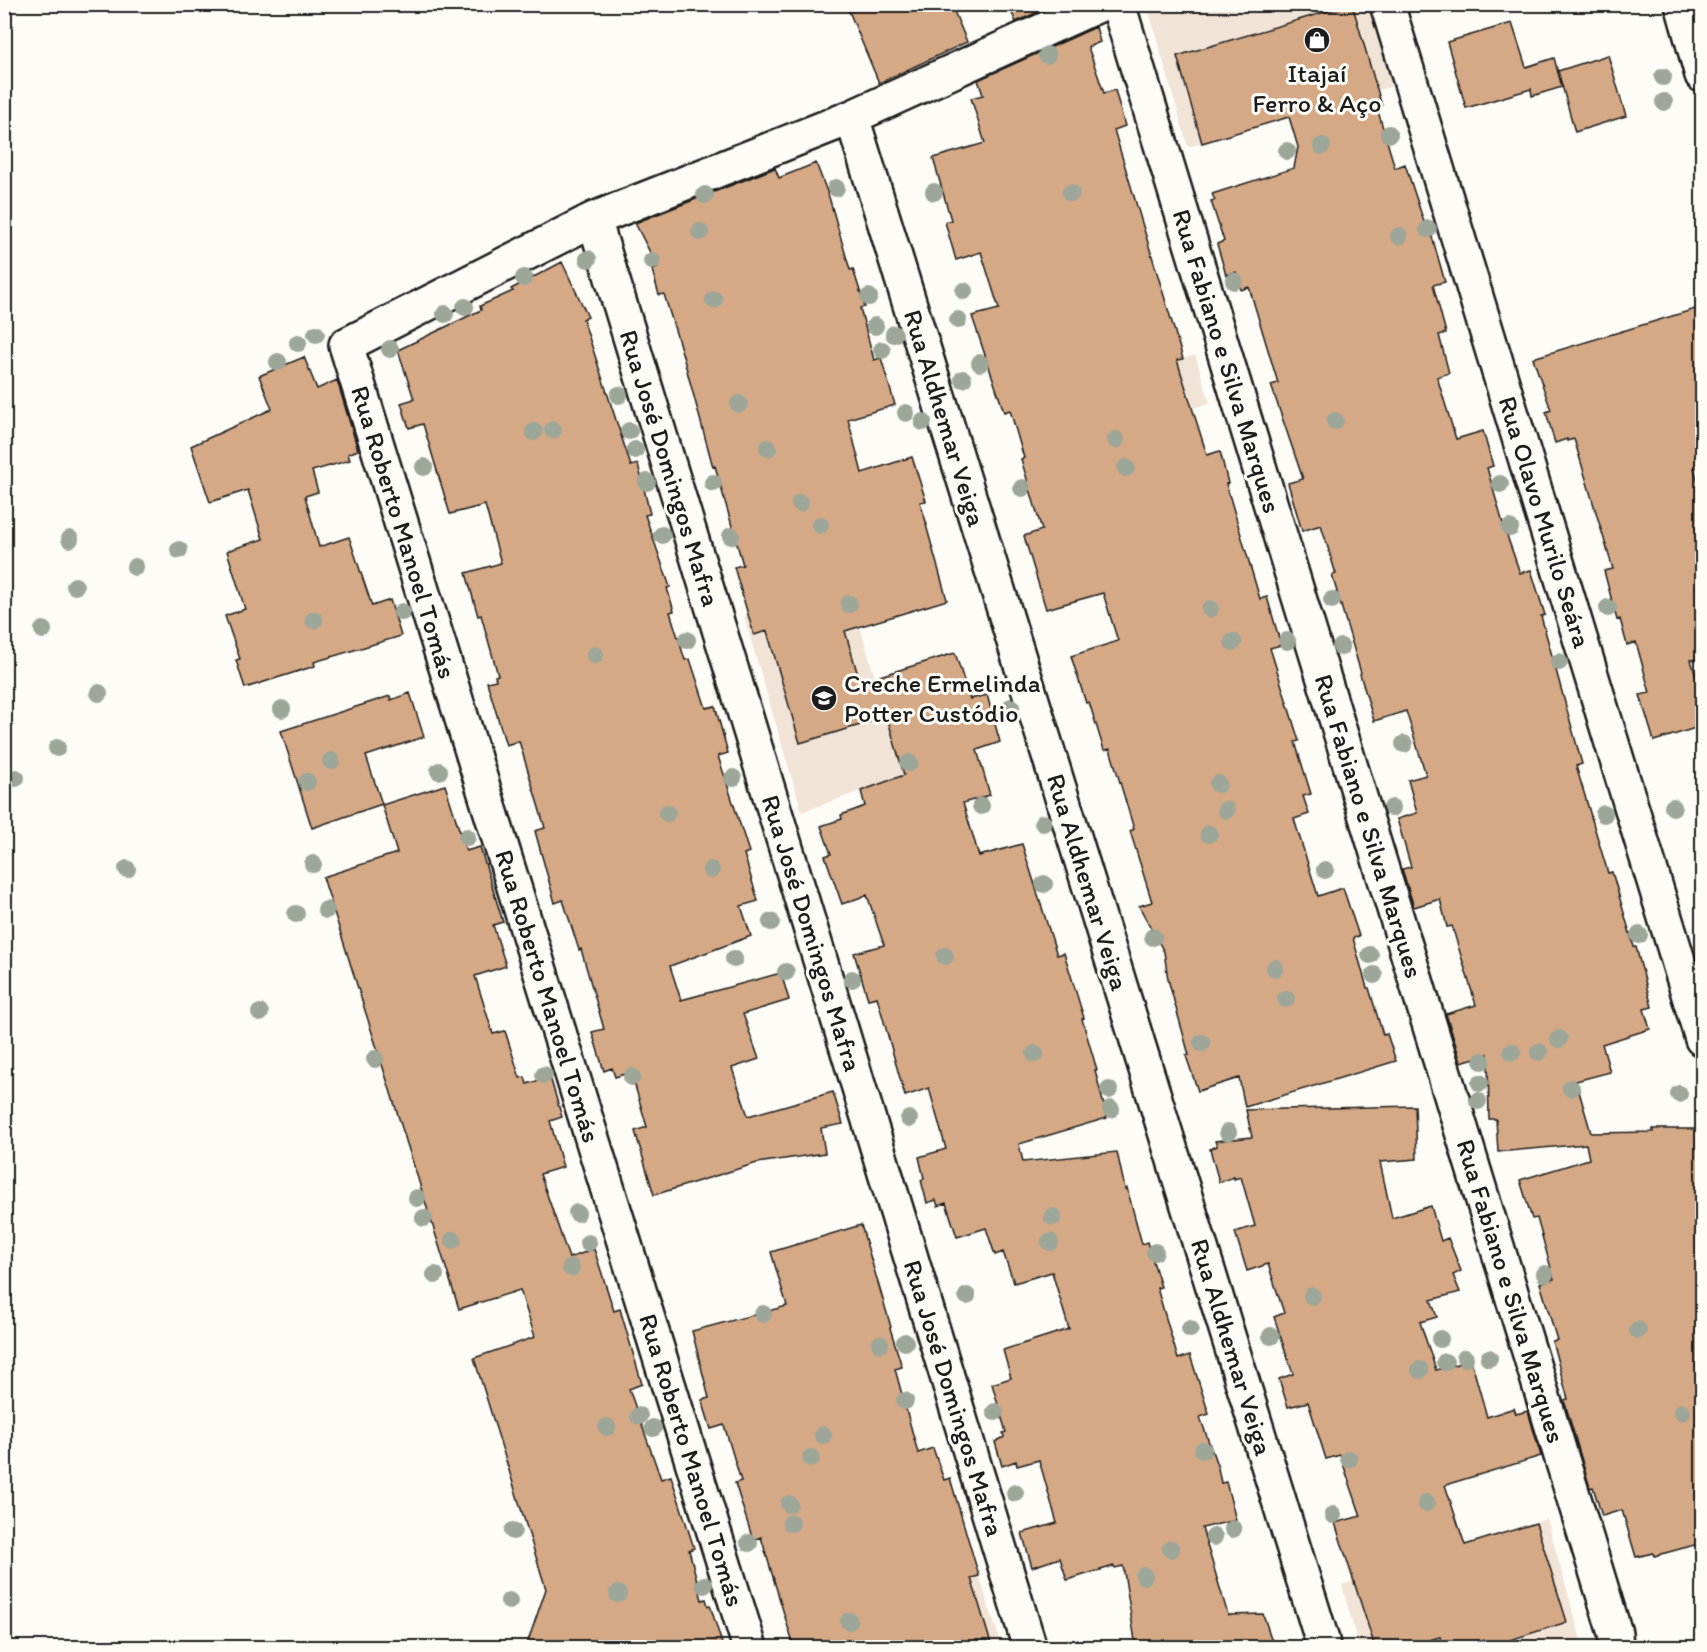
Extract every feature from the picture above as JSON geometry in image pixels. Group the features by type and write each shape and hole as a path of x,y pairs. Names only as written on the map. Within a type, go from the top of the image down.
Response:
{"street":[{"path":"594,219 852,117 1101,4"},
{"name":"Rua Fabiano e Silva Marques","path":"1118,4 1615,1633 1617,1647"},
{"name":"Rua Olavo Murilo Seára","path":"1387,4 1702,1039"},
{"path":"1682,4 1702,75"},
{"name":"Rua Aldhemar Veiga","path":"852,117 1323,1647"},
{"name":"Rua Roberto Manoel Tomás","path":"594,219 346,345 750,1647"},
{"name":"Rua José Domingos Mafra","path":"594,219 1030,1647"}],"shaded area":[{"path":"1147,5 1368,5 1392,86 1188,147"},
{"path":"1195,355 1210,403 1108,433 1092,385"},
{"name":"Creche Ermelinda Potter Custódio","path":"848,587 904,775 802,812 744,617"},
{"path":"1547,1519 1583,1647 1359,1647 1342,1585"},
{"path":"979,1576 1002,1647 927,1647 911,1595"}],"building":[{"path":"846,4 951,4 967,42 879,83"},
{"path":"1008,4 1055,4 1016,22"},
{"path":"1352,4 1382,106 1377,108 1395,168 1405,164 1428,234 1431,233 1445,282 1433,285 1446,333 1439,335 1449,373 1437,377 1456,439 1483,431 1493,466 1487,468 1504,527 1520,573 1531,570 1545,615 1541,616 1582,764 1576,766 1608,873 1612,872 1634,947 1636,947 1652,1007 1644,1009 1650,1029 1602,1044 1610,1072 1576,1081 1591,1133 1702,1129 1702,1543 1654,1556 1653,1553 1636,1557 1622,1510 1602,1516 1593,1487 1590,1488 1564,1400 1568,1399 1552,1341 1557,1340 1540,1283 1554,1279 1537,1218 1532,1219 1520,1180 1589,1159 1586,1144 1498,1152 1496,1119 1489,1119 1488,1054 1461,1062 1446,1014 1476,1005 1452,926 1447,927 1440,899 1414,907 1402,869 1411,867 1397,819 1417,813 1408,780 1426,775 1406,711 1374,721 1332,575 1336,574 1321,525 1302,531 1288,483 1303,479 1271,385 1278,383 1249,287 1241,290 1236,272 1226,275 1217,244 1224,241 1211,201 1215,200 1212,194 1294,168 1298,147 1289,117 1202,143 1177,56"},
{"path":"1512,23 1526,67 1554,58 1562,87 1532,96 1531,89 1466,108 1447,42"},
{"path":"1096,27 1100,42 1088,47 1104,93 1115,90 1125,126 1114,130 1183,359 1177,360 1207,455 1220,451 1228,483 1226,484 1260,599 1267,597 1281,645 1270,648 1299,741 1295,742 1311,794 1303,796 1309,814 1294,819 1318,896 1343,888 1359,936 1353,938 1367,988 1369,988 1383,1035 1387,1034 1396,1061 1245,1107 1239,1078 1198,1091 1186,1056 1189,1055 1168,979 1164,952 1139,906 1152,902 1130,831 1134,829 1110,749 1104,750 1071,656 1118,641 1103,593 1046,609 1024,536 1042,530 1021,459 1024,458 1010,410 1004,412 972,316 999,309 981,252 956,260 945,222 951,220 933,158 985,143 971,98 983,95 978,80"},
{"path":"1608,55 1626,116 1575,132 1558,71"},
{"path":"816,163 829,197 850,270 853,269 865,307 860,308 874,360 881,358 895,405 848,419 862,473 912,457 926,501 920,502 947,600 845,631 860,682 955,653 970,699 987,695 1000,742 977,750 990,795 963,803 979,856 1022,844 1057,955 1064,953 1084,1018 1082,1019 1097,1070 1095,1070 1107,1118 1019,1144 1023,1162 1117,1152 1125,1189 1127,1188 1142,1244 1147,1242 1161,1287 1157,1288 1178,1359 1190,1355 1209,1414 1200,1417 1221,1483 1226,1482 1236,1520 1202,1528 1228,1615 1263,1614 1274,1647 1136,1647 1123,1566 1115,1568 1114,1566 1067,1580 1060,1558 1032,1567 1022,1533 1057,1523 1039,1460 1017,1466 1016,1461 1002,1466 995,1442 1004,1437 1003,1433 1006,1432 992,1384 1011,1378 1003,1350 1069,1329 1052,1272 1014,1283 1003,1252 995,1255 986,1228 957,1237 946,1203 938,1206 936,1200 927,1203 921,1180 924,1178 919,1157 946,1149 929,1088 905,1096 877,997 868,999 854,953 884,945 867,895 842,904 825,856 831,854 821,826 842,819 841,815 865,806 861,791 904,775 887,717 800,743 767,631 754,635 734,567 743,565 664,294 659,295 652,270 658,268 635,223 775,168 779,178"},
{"path":"562,262 588,317 583,319 631,466 638,464 650,514 645,515 670,587 667,588 674,611 670,612 685,660 690,659 706,708 715,706 728,753 718,756 749,852 744,854 758,901 741,906 751,936 670,966 681,1000 781,973 789,1000 743,1014 759,1059 732,1068 748,1116 833,1092 843,1124 821,1128 825,1153 757,1163 654,1195 635,1131 647,1127 631,1072 615,1077 612,1068 604,1071 592,1032 604,1029 581,949 579,950 563,900 555,903 535,831 545,828 519,741 506,745 487,682 496,680 495,676 498,675 466,573 501,563 485,505 450,514 423,424 409,428 401,403 414,399 398,350 481,310 480,306 513,291 511,289"},
{"path":"1702,307 1702,465 1694,468 1702,496 1702,659 1691,660 1702,697 1702,726 1654,741 1640,695 1650,693 1636,642 1627,645 1620,619 1617,620 1604,571 1613,569 1574,439 1555,443 1546,412 1551,410 1533,358"},
{"path":"304,357 317,389 337,380 358,450 348,454 350,460 312,471 318,492 305,496 319,547 349,537 372,606 390,600 401,636 314,662 315,666 245,688 236,660 240,659 225,616 245,609 227,551 263,539 248,490 210,502 191,446 272,409 259,376"},
{"path":"410,693 424,737 366,756 382,804 312,828 281,731 390,696 391,700"},
{"path":"445,785 466,851 480,847 503,922 493,925 506,966 475,976 493,1034 505,1031 520,1078 525,1077 527,1084 550,1077 562,1117 550,1121 563,1167 540,1174 569,1258 594,1249 614,1311 620,1309 642,1384 629,1389 661,1479 671,1476 694,1548 689,1550 702,1600 706,1599 708,1606 710,1605 723,1647 526,1647 546,1589 474,1358 535,1337 520,1290 459,1309 323,877 397,853 382,805"},
{"path":"1415,1106 1417,1159 1380,1162 1392,1218 1431,1206 1441,1241 1448,1238 1461,1271 1453,1275 1460,1292 1431,1300 1437,1317 1420,1322 1436,1370 1471,1360 1487,1417 1514,1408 1516,1414 1528,1411 1541,1456 1445,1485 1465,1545 1536,1523 1567,1622 1488,1647 1444,1647 1440,1637 1406,1647 1375,1647 1335,1523 1361,1516 1340,1455 1326,1459 1308,1402 1288,1407 1279,1379 1293,1374 1274,1317 1284,1313 1268,1264 1247,1271 1235,1232 1255,1226 1241,1177 1219,1182 1210,1149 1217,1146 1215,1141 1252,1137 1246,1110"},
{"path":"861,1225 902,1367 895,1369 918,1453 933,1448 944,1480 950,1478 979,1576 971,1578 992,1647 794,1647 761,1537 753,1540 735,1483 741,1481 724,1425 711,1429 702,1400 709,1398 692,1331 787,1306 771,1252"}],"place":[{"name":"Itajaí Ferro & Aço","path":"1317,40"},
{"name":"Creche Ermelinda Potter Custódio","path":"824,698"}]}
